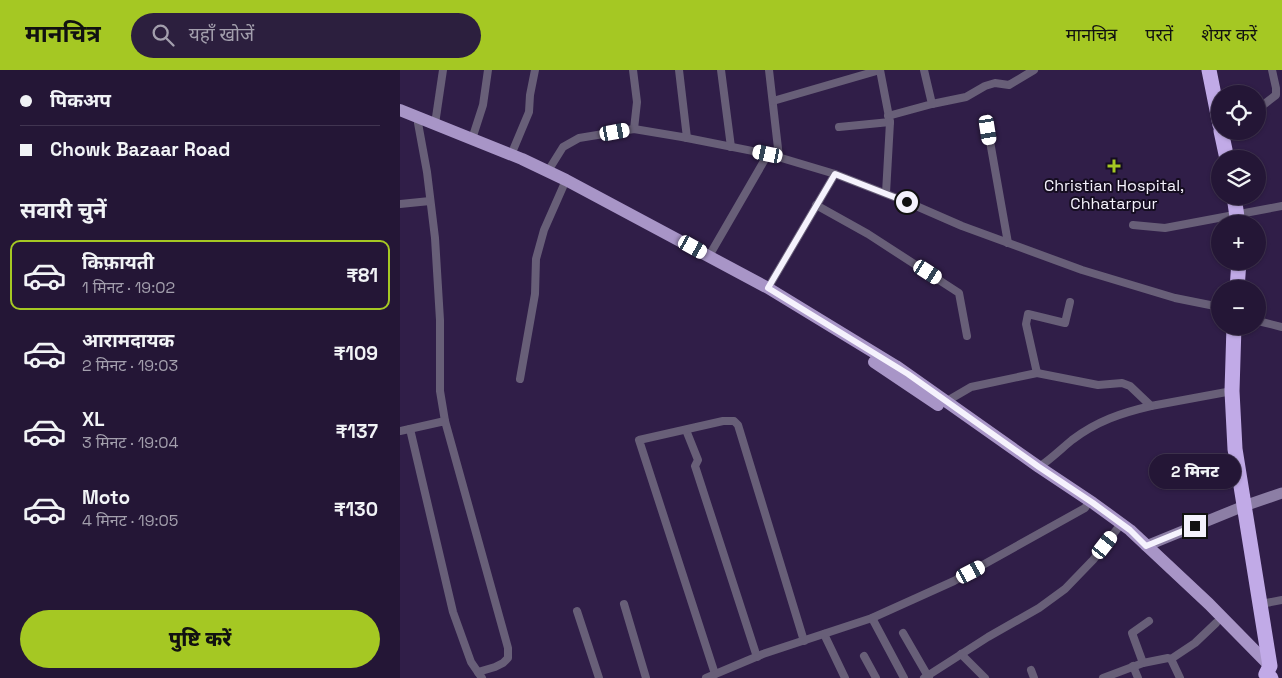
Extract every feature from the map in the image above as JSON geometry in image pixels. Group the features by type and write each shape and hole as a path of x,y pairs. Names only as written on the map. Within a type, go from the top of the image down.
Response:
{"highway":[{"path":"1209,70 1212,85"},
{"path":"1234,335 1232,391 1235,448 1273,673"}],"main road":[{"path":"400,110 548,171 565,183 836,336 938,405 1047,483 1088,504"},
{"path":"400,117 565,183 768,288 896,366 1039,467 1146,546 1209,604 1273,673"},
{"path":"1146,546 1244,506 1282,493"},
{"path":"1119,527 1216,623 1273,673"}],"street":[{"path":"435,124 443,70"},
{"path":"472,139 483,105 488,70"},
{"path":"510,155 529,112 535,70"},
{"path":"632,70 637,102 634,129"},
{"path":"679,70 687,138"},
{"path":"721,70 731,147"},
{"path":"769,70 779,157"},
{"path":"773,101 880,70 889,119 886,193"},
{"path":"924,70 932,104"},
{"path":"839,128 889,119 932,104 966,97 985,86 995,83 1009,85 1034,70"},
{"path":"1266,102 1279,93 1272,70"},
{"path":"410,429 453,612 471,662 480,675 504,662 508,658 508,648 446,420 440,391 439,286 430,201 418,123"},
{"path":"548,171 563,147 570,142 579,138 634,129 768,154 835,174 1008,243 1082,270 1175,298 1211,306"},
{"path":"988,130 1008,243"},
{"path":"709,256 768,154"},
{"path":"768,288 835,174"},
{"path":"520,379 535,294 536,259 544,230 565,183"},
{"path":"400,204 430,201"},
{"path":"816,206 868,234 959,293 967,336"},
{"path":"1252,215 1282,206"},
{"path":"1133,224 1164,228 1211,222"},
{"path":"1037,373 1026,324 1028,314 1065,323 1070,302"},
{"path":"1266,323 1282,327"},
{"path":"947,401 970,387 1037,373 1098,385 1122,383 1130,386 1151,406"},
{"path":"1039,467 1052,459 1071,440 1098,423 1119,414 1232,391"},
{"path":"400,431 446,420"},
{"path":"715,674 639,440 724,421 734,421 738,425 804,641"},
{"path":"686,430 698,460 695,466 757,657"},
{"path":"706,678 757,657 872,618 954,581 1088,504"},
{"path":"903,633 927,677 961,654 1039,608 1065,589 1094,560 1119,527"},
{"path":"1261,604 1282,600"},
{"path":"624,604 646,678"},
{"path":"577,611 599,678"},
{"path":"872,618 904,678"},
{"path":"1143,663 1132,633 1149,621"},
{"path":"1106,678 1143,663 1159,659 1171,660 1195,643 1216,623"},
{"path":"824,634 846,678"},
{"path":"961,654 985,678"},
{"path":"864,656 876,678"},
{"path":"1171,660 1180,678"},
{"path":"1133,666 1138,678"},
{"path":"1031,670 1034,678"}],"place":[{"name":"Christian Hospital, Chhatarpur","path":"1114,166"}],"route":[{"path":"907,202 835,174 768,288 908,374 1093,503 1130,530 1146,546 1195,526"}]}
